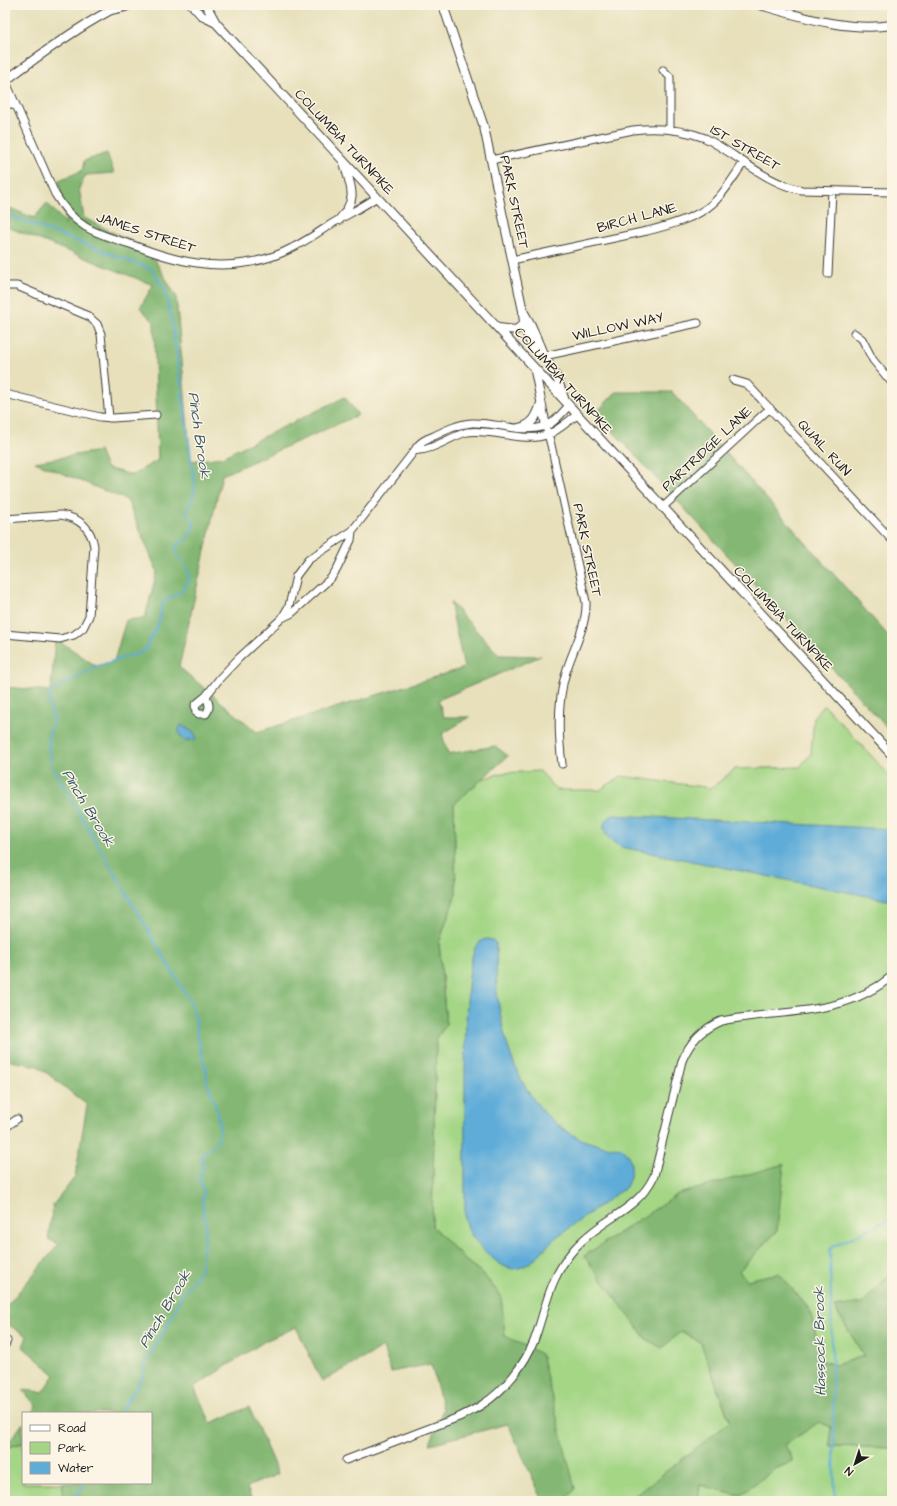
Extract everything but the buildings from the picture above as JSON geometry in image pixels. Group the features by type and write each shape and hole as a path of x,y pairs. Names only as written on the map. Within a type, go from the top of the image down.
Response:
{"main road":[{"path":"5,80 113,8 126,7 129,5"},
{"name":"COLUMBIA TURNPIKE","path":"192,5 202,16 216,23"},
{"name":"PARK STREET","path":"443,5 479,110 492,160 523,311 531,325 544,356 557,378 567,404"},
{"path":"760,5 835,23 870,27 892,25"},
{"name":"COLUMBIA TURNPIKE","path":"208,6 216,23 892,756"},
{"path":"339,220 346,212 351,202 352,195 343,161"},
{"path":"523,311 524,324 534,349 539,355 544,356"},
{"path":"498,328 516,330 524,324"},
{"path":"535,370 546,426"},
{"path":"519,428 527,426 531,423 538,414 542,401"}],"street":[{"path":"663,70 670,77 670,129"},
{"name":"JAMES STREET","path":"5,80 55,194 62,206 84,227 113,239 168,257 186,262 212,265 249,262 277,255 291,249 377,197"},
{"path":"5,101 17,108"},
{"name":"1ST STREET","path":"492,160 633,130 656,128 670,129 705,138 788,187 802,190 892,192"},
{"name":"BIRCH LANE","path":"512,260 647,231 666,226 695,215 712,205 744,162"},
{"path":"828,274 832,191"},
{"path":"5,286 12,285 24,289 88,316 97,324 101,334 109,418"},
{"name":"WILLOW WAY","path":"544,356 698,323"},
{"path":"854,333 862,339 873,360 892,383"},
{"name":"QUAIL RUN","path":"733,380 747,384 892,540"},
{"path":"5,394 109,418 156,415"},
{"path":"282,618 288,606 296,576 308,560 352,531 418,445 423,441 465,424 482,424 527,429 546,426 552,423 567,404"},
{"name":"PARTRIDGE LANE","path":"662,508 770,408"},
{"path":"415,450 422,451 449,438 467,432 527,437 549,435 577,415"},
{"name":"PARK STREET","path":"546,426 584,594 586,611 585,619 563,683 559,724 562,764"},
{"path":"5,519 61,515 75,519 87,528 94,546 89,616 83,628 68,638 60,639 5,634"},
{"path":"206,696 220,678 239,658 282,618 292,613 331,578 337,570 351,540 352,531"},
{"path":"346,1460 459,1417 475,1409 493,1397 512,1377 528,1355 534,1341 552,1283 566,1258 586,1236 636,1202 650,1184 654,1176 682,1061 688,1048 697,1036 712,1025 721,1021 805,1010 843,1003 871,991 892,976"},
{"path":"5,1128 17,1119"}],"green space":[{"path":"107,153 114,173 86,175 79,188 84,218 149,250 176,296 191,461 222,457 345,397 358,415 222,475 179,667 257,732 464,668 450,602 499,655 541,656 438,700 444,717 470,717 442,734 448,754 495,746 508,756 454,804 456,893 439,943 446,1024 436,1040 432,1226 466,1261 482,1273 501,1296 505,1336 541,1354 575,1489 564,1501 543,1501 508,1424 430,1444 443,1409 431,1364 391,1372 383,1347 322,1382 296,1327 265,1341 194,1387 211,1423 249,1407 278,1474 247,1487 252,1501 62,1501 63,1484 152,1484 152,1412 32,1412 36,1406 23,1390 43,1392 55,1375 23,1347 27,1336 5,1323 5,1308 59,1244 48,1239 53,1205 75,1177 87,1105 38,1066 5,1060 5,687 51,691 55,638 96,666 114,661 126,620 145,618 157,571 127,500 35,462 99,451 106,468 132,475 158,460 154,322 140,308 153,285 5,226 5,206 34,218 47,203 66,224 59,180 82,171 84,161"},
{"path":"616,392 672,392 892,640 892,733 596,413"},
{"path":"824,705 892,778 892,1272 863,1303 835,1307 864,1356 836,1365 822,1361 810,1310 779,1274 747,1280 739,1271 777,1231 678,1194 585,1256 662,1348 681,1331 701,1343 730,1423 628,1501 564,1501 575,1488 505,1336 501,1296 482,1273 466,1261 432,1226 436,1040 446,1024 439,943 456,893 454,804 482,779 502,773 540,771 556,790 600,790 621,776 711,788 735,769 800,767 811,754 814,716"},
{"path":"784,1164 777,1231 739,1271 747,1280 779,1273 810,1310 822,1361 836,1365 864,1356 834,1307 863,1303 892,1272 892,1448 830,1446 831,1427 819,1422 785,1445 793,1461 773,1470 740,1495 700,1485 698,1501 628,1501 730,1422 701,1343 681,1331 662,1348 646,1339 584,1256 678,1194"},
{"path":"819,1422 831,1427 831,1446 892,1448 892,1501 698,1501 700,1485 740,1495 773,1470 793,1461 785,1445"},
{"path":"22,1424 22,1443 5,1448"},
{"path":"22,1443 22,1484 63,1484 62,1501 5,1501 5,1448"}],"water":[{"path":"181,725 193,732 196,736 195,741 189,739 187,742 183,739 179,732"},
{"path":"613,815 892,829 892,901 621,847 608,837 604,828 604,824 607,819"},
{"path":"487,939 496,943 497,992 500,1011 509,1049 524,1085 547,1115 562,1128 583,1140 604,1146 622,1148 629,1157 631,1166 630,1177 626,1187 555,1238 531,1262 515,1269 511,1269 498,1263 481,1247 468,1230 465,1219 465,1072 468,985 475,948 477,944"}],"waterway":[{"name":"Pinch Brook","path":"5,214 151,269 165,290 173,328 195,486 193,498 186,512 194,523 193,527 186,539 176,545 177,554 187,568 189,576 188,583 183,590 165,601 162,605 159,623 145,650 139,654 128,656 93,668 53,691 48,696 53,717 48,743 52,767 191,1003 207,1074 206,1079 217,1111 220,1128 216,1143 202,1155 203,1169 199,1178 204,1192 202,1202 206,1225 200,1271 182,1295 171,1319 144,1366 143,1376 121,1412"},
{"name":"Hassock Brook","path":"835,1501 830,1250 832,1247 892,1218"},
{"name":"Pinch Brook","path":"75,1501 84,1484"}]}
